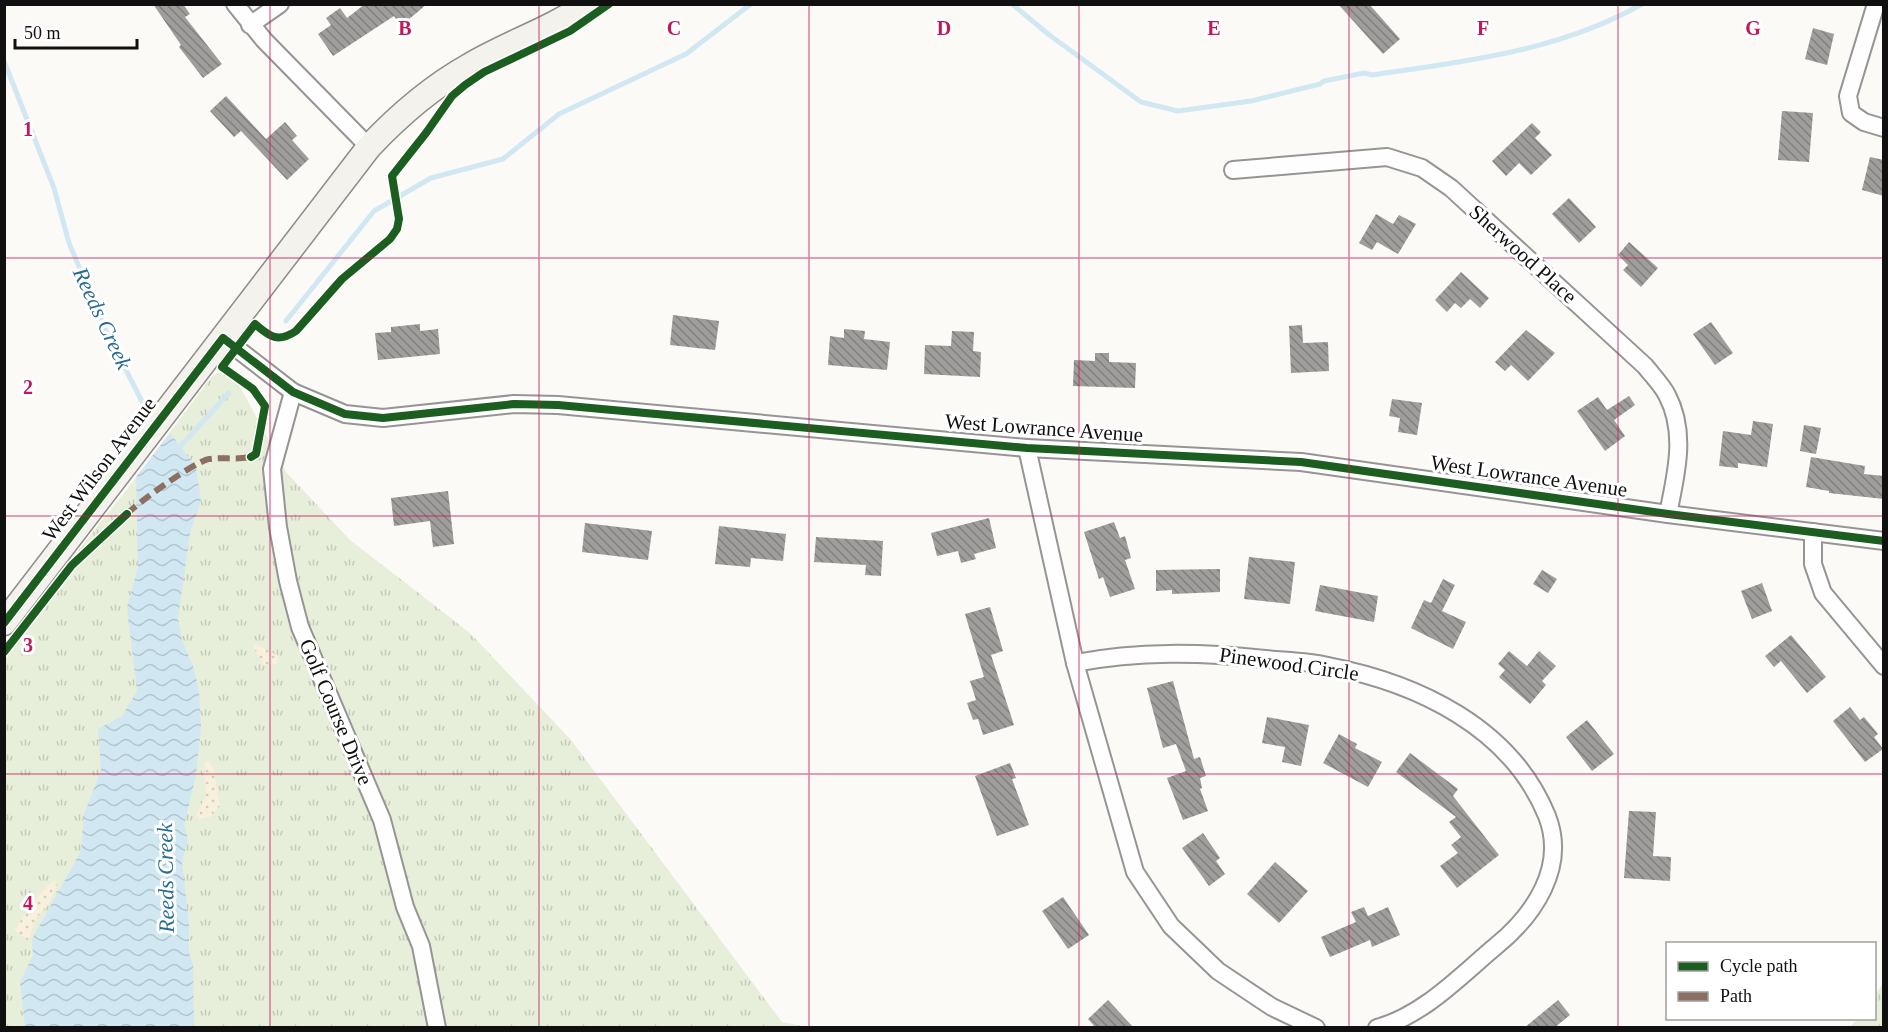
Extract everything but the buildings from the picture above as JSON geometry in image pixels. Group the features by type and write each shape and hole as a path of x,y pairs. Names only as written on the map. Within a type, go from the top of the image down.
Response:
{"street":[{"path":"234,4 250,25 369,147"},
{"path":"250,25 280,4"},
{"name":"West Wilson Avenue","path":"4,623 369,147 400,114 468,66 564,20 587,4"},
{"path":"1876,4 1848,96 1851,113 1864,122 1884,128"},
{"name":"Sherwood Place","path":"1233,170 1387,157 1422,168 1451,188 1645,366 1667,395 1679,430 1678,467 1668,514"},
{"name":"West Lowrance Avenue","path":"222,338 293,392 345,414 383,418 514,404 558,405 1027,448 1301,462 1668,514 1884,541"},
{"name":"Golf Course Drive","path":"293,392 272,470 278,527 288,581 300,627 382,820 405,907 421,946 437,1028"},
{"path":"1027,448 1075,663 1135,872 1171,926 1218,971 1272,1007 1316,1028"},
{"path":"1813,532 1813,564 1823,593 1884,666"},
{"name":"Pinewood Circle","path":"1075,663 1135,654 1202,652 1327,665 1384,679 1439,702 1476,726 1509,756 1536,790 1550,826 1551,863 1540,899 1517,929 1430,1001 1397,1022 1377,1028"}],"green space":[{"path":"231,370 286,472 350,540 470,633 571,740 782,1022 808,1027 5,1028 5,643 131,484 213,375"},
{"path":"1883,983 1883,1027 1850,1027 1856,1020 1876,1020 1876,994"}],"sand":[{"path":"255,644 279,656 276,664 264,665 253,647"},
{"path":"207,760 213,767 220,806 210,817 199,819 196,816 206,795 204,765"},
{"path":"55,880 57,884 50,902 35,920 27,940 15,930 39,895"}],"water":[{"path":"170,433 196,467 201,501 190,533 178,618 182,640 194,669 199,691 201,728 196,775 184,826 188,838 182,863 189,923 189,953 193,964 194,1027 25,1027 20,982 33,955 32,939 81,851 84,814 101,771 98,729 122,716 137,691 127,607 138,567 136,477"}],"waterway":[{"path":"286,321 374,211 431,178 503,159 559,114 686,54 751,4"},
{"path":"1012,4 1048,34 1141,102 1178,111 1251,101 1320,84 1324,81 1364,73 1372,75 1476,59 1545,44 1611,20 1642,4"},
{"name":"Reeds Creek","path":"4,61 54,188 69,243 107,333 151,419"},
{"path":"177,450 229,393"}],"marked path":[{"path":"127,514 167,483 202,461 214,458 251,457"}],"cycle path":[{"path":"251,457 256,454 265,406 253,389 222,367 255,324 274,337 290,335 342,279 390,239 397,229 399,219 392,176 452,96 484,72 570,31 609,4"},
{"path":"4,623 223,338 293,392 345,414 383,418 514,404 558,405 1027,448 1301,462 1668,514 1884,541"},
{"path":"4,652 72,565 127,514"}]}
